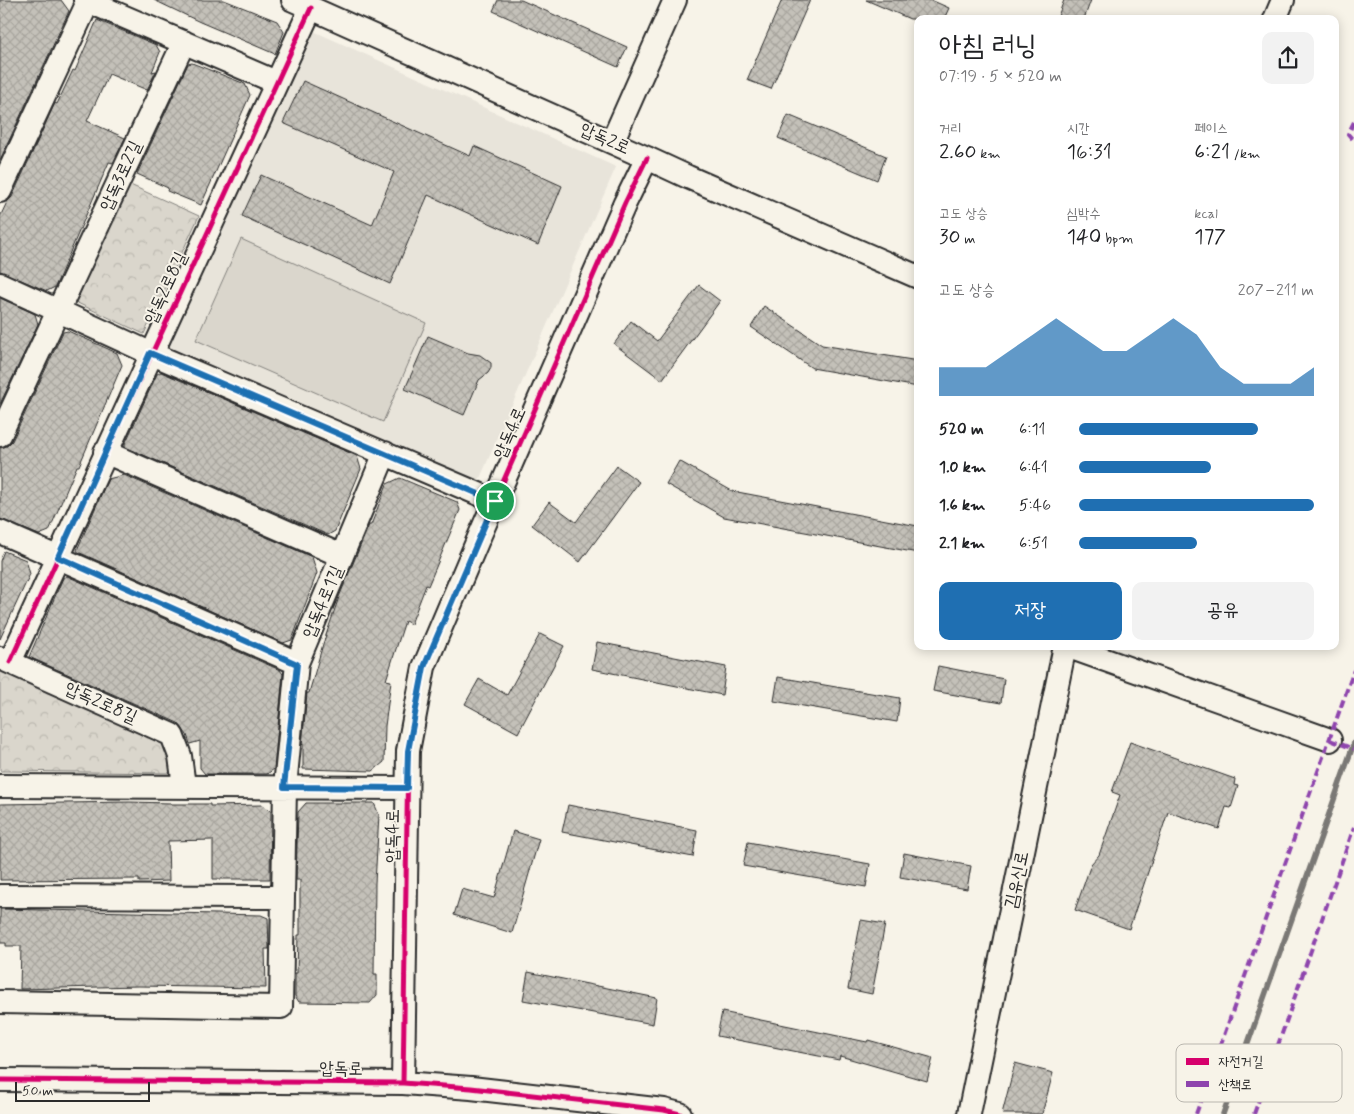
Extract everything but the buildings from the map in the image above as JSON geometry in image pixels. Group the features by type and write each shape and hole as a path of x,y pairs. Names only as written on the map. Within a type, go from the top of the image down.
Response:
{"street":[{"path":"612,142 675,0"},
{"path":"1277,15 1283,0"},
{"path":"0,191 86,1 276,82"},
{"name":"압독2로","path":"302,4 697,181 914,274"},
{"name":"압독2로8길","path":"184,786 180,756 172,735 5,660 58,557 276,82 302,4"},
{"name":"압독3로2길","path":"0,435 184,42"},
{"name":"압독4로","path":"403,1083 408,751 424,667 626,201 647,158"},
{"path":"0,284 150,353 495,501"},
{"path":"106,452 342,556"},
{"name":"압독4로1길","path":"0,1002 281,1007 284,787 297,664 385,453"},
{"path":"0,532 297,664"},
{"name":"김유신로","path":"968,1114 1065,650"},
{"path":"1077,650 1330,740"},
{"path":"0,786 407,788"},
{"path":"0,896 283,898"},
{"name":"압독로","path":"0,1080 403,1083 490,1090 664,1110 680,1114"}],"shaded area":[{"path":"300,25 616,167 474,492 150,353"}],"green space":[{"path":"126,183 199,216 144,334 71,300"},
{"path":"241,239 426,323 383,422 196,340"},
{"path":"0,666 168,743 172,773 0,771"}],"waterway":[{"path":"1248,1044 1354,743"},
{"path":"1223,1114 1227,1102"}],"marked path":[{"path":"1354,122 1348,134 1354,141"},
{"path":"1221,1044 1354,670"},
{"path":"1330,740 1354,749"},
{"path":"1278,1044 1354,827"},
{"path":"1196,1114 1200,1102"},
{"path":"1254,1114 1258,1102"}],"cycle path":[{"path":"10,662 311,8"},
{"path":"403,1083 408,751 424,667 625,203 647,158"},
{"path":"0,1080 403,1083 471,1088 664,1110 680,1114"}],"route":[{"path":"150,353 495,501 424,667 408,751 407,788 284,787 297,664 58,557 150,353"}]}
